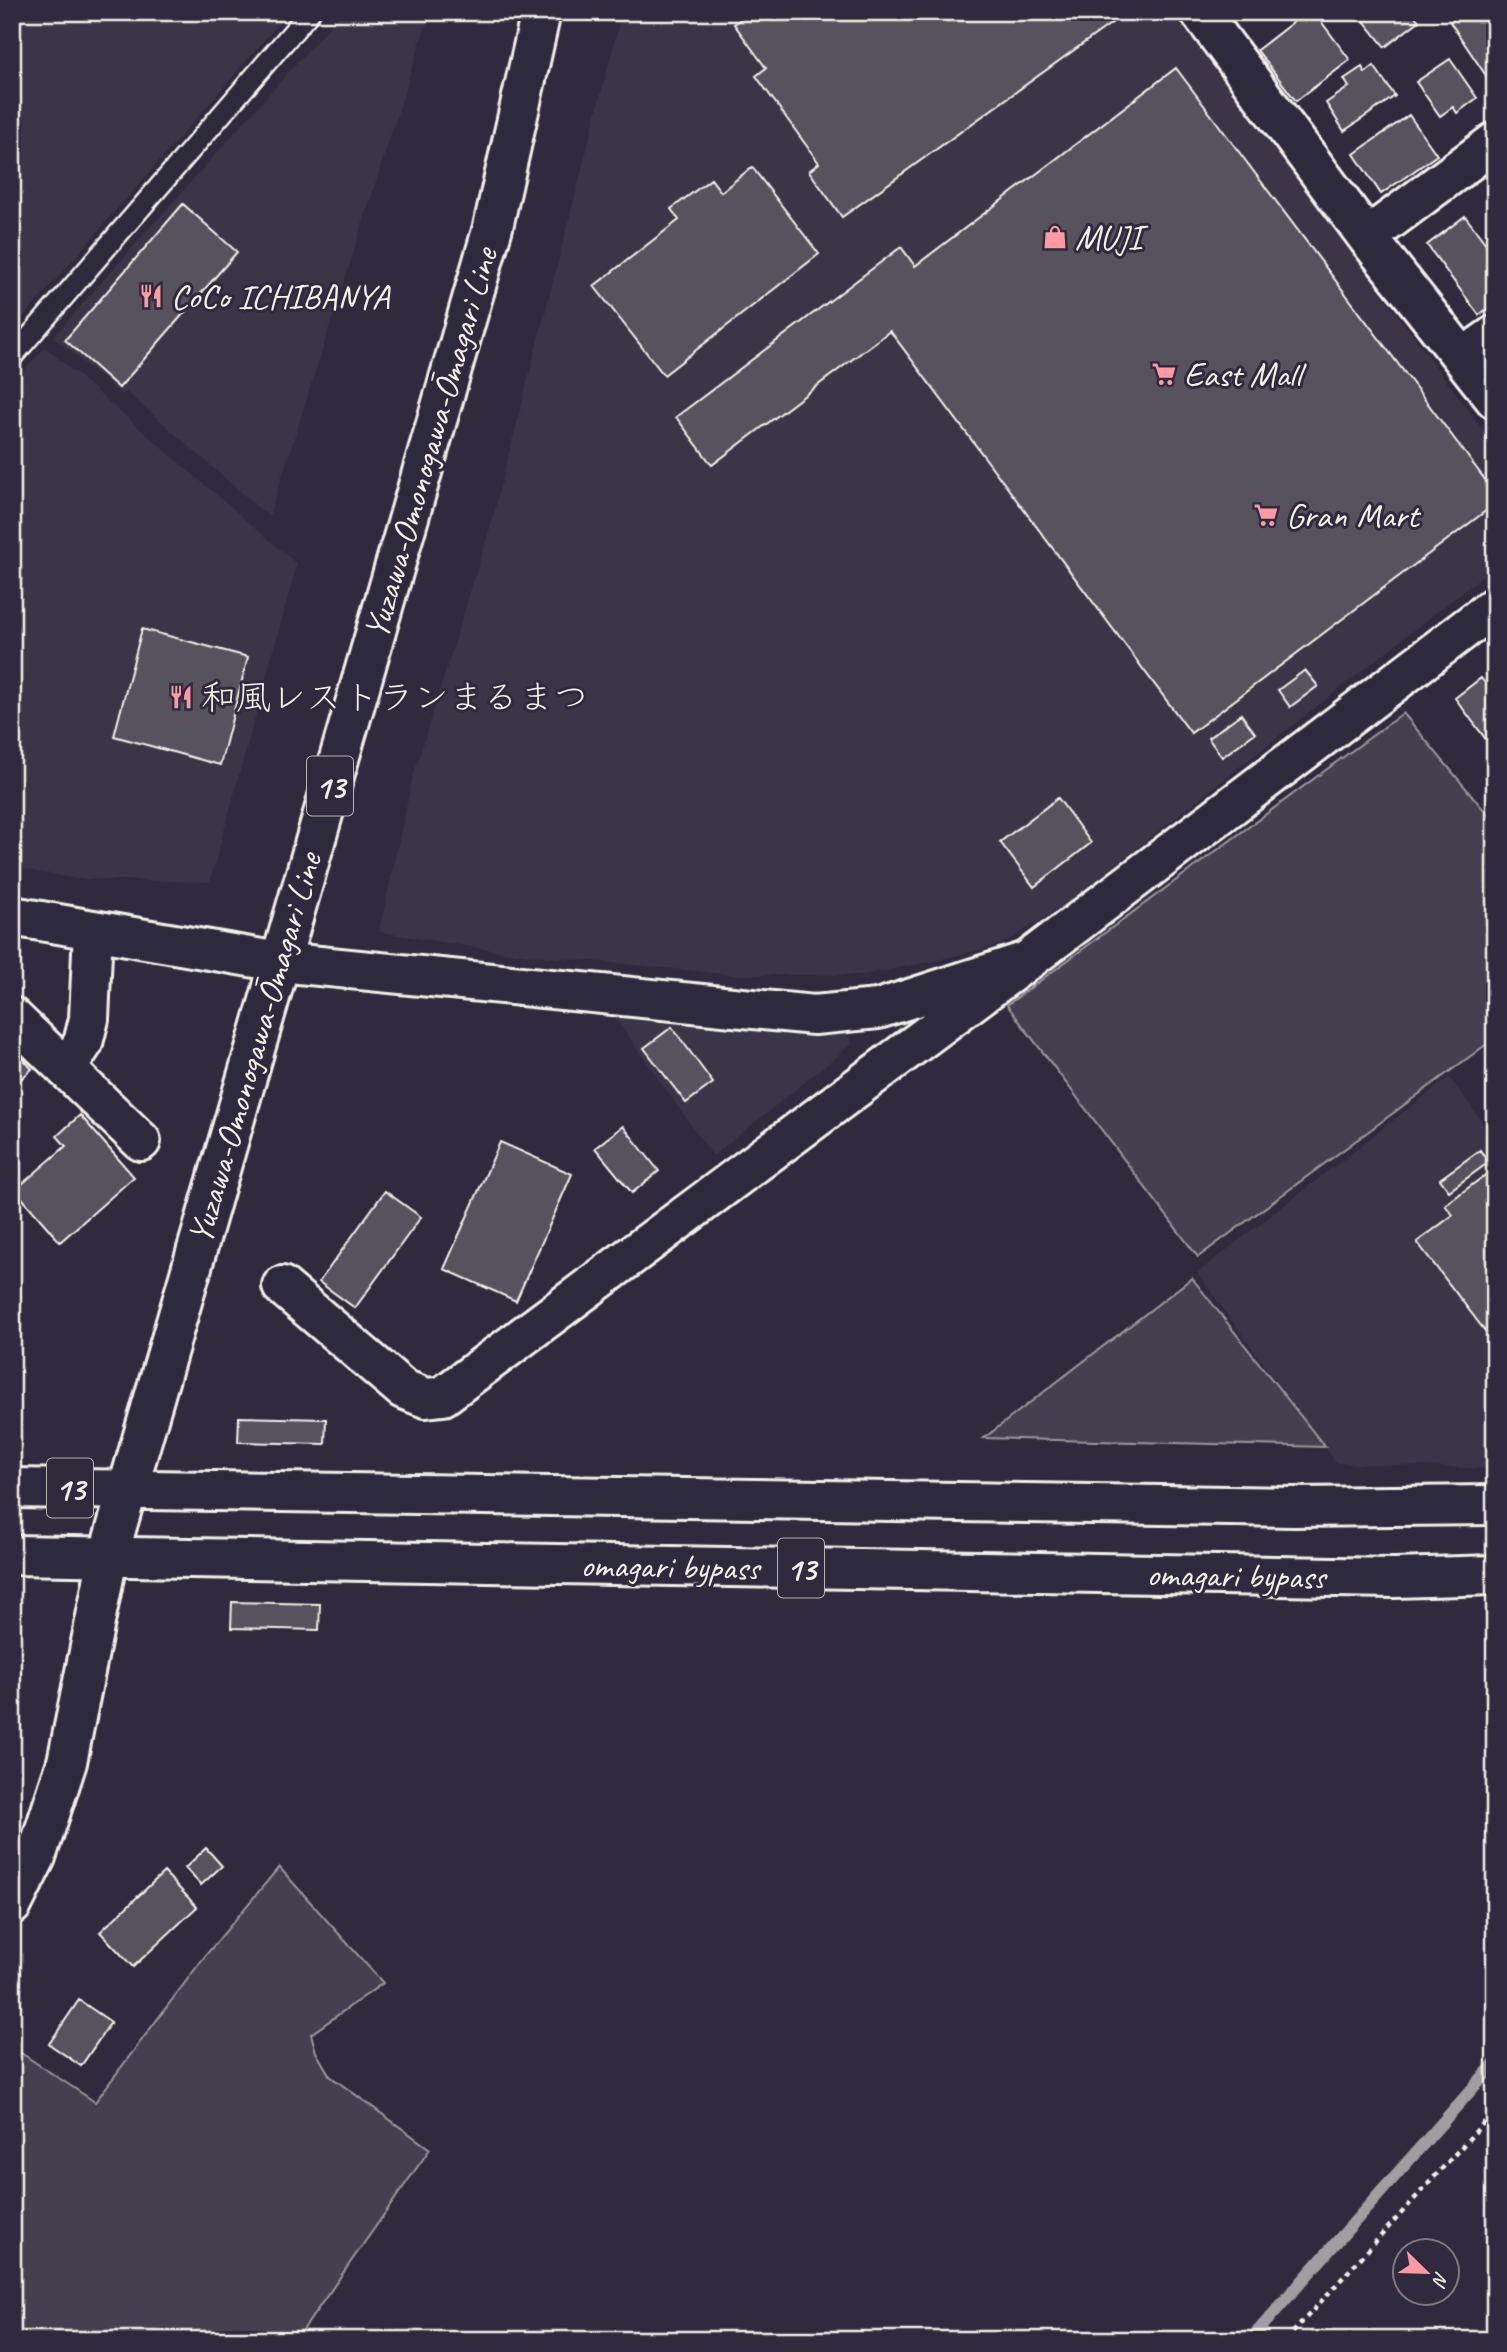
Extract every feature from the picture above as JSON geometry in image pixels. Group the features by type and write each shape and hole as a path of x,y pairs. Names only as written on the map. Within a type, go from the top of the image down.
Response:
{"main road":[{"name":"Yuzawa-Omonogawa-Ōmagari Line","path":"12,1905 36,1857 67,1762 108,1557 493,227 541,12"},
{"path":"1200,12 1367,237 1464,357 1495,400"},
{"path":"1367,237 1495,142"},
{"path":"1464,357 1495,335"},
{"path":"282,1286 403,1389 426,1398 443,1395 1027,961 1495,606"},
{"path":"12,916 279,962 814,1015 877,1009 1027,961"},
{"path":"66,1069 83,1043 89,1019 93,930"},
{"path":"12,1017 141,1141"},
{"name":"omagari bypass","path":"12,1488 1293,1507 1495,1505"},
{"name":"omagari bypass","path":"12,1555 1380,1577 1495,1575"}],"lane":[{"path":"12,357 310,12"}],"path":[{"path":"1286,2340 1487,2119 1495,2125"}],"shaded area":[{"path":"12,12 289,12 12,330"},
{"path":"342,12 430,12 269,517 126,391 122,395 53,337"},
{"path":"622,12 1172,12 1495,446 1495,566 1062,907 1002,944 935,961 862,975 736,975 510,953 379,932 412,780 489,531"},
{"path":"45,347 297,564 210,882 76,879 12,867 12,384"},
{"path":"1403,713 1495,823 1495,1038 1198,1257 1007,1005"},
{"path":"611,1012 847,1031 852,1044 713,1156"},
{"path":"1449,1077 1495,1139 1495,1469 1336,1463 1197,1273"},
{"path":"1192,1278 1325,1447 984,1438"},
{"path":"279,1867 383,1983 311,2034 316,2052 330,2076 430,2149 296,2340 12,2340 12,2047 95,2102 205,1956"}],"building":[{"path":"751,12 1127,12 842,217 809,171 819,163 756,76 766,68 734,24"},
{"path":"1306,12 1314,12 1350,60 1296,101 1257,50"},
{"path":"1357,12 1412,12 1419,21 1385,47"},
{"path":"1464,12 1495,12 1493,86 1450,22"},
{"path":"1450,59 1477,98 1457,113 1453,107 1440,116 1416,82"},
{"path":"1374,66 1395,96 1344,131 1326,103 1349,87 1344,79 1362,67 1365,73"},
{"name":"East Mall","path":"1176,68 1495,493 1495,504 1191,733 890,331 712,465 676,417 901,247 915,266"},
{"path":"1409,115 1437,155 1381,194 1354,154"},
{"path":"752,167 819,254 664,375 594,286 679,220 671,209 711,179 721,192"},
{"name":"CoCo ICHIBANYA","path":"183,204 237,252 119,388 65,340"},
{"path":"1465,216 1495,256 1495,303 1479,315 1427,245"},
{"name":"和風レストランまるまつ","path":"142,629 248,657 220,765 114,736"},
{"path":"1305,670 1318,686 1290,707 1278,690"},
{"path":"1481,678 1495,696 1495,737 1488,742 1455,698"},
{"path":"1241,714 1255,733 1222,757 1208,738"},
{"path":"1058,798 1091,843 1034,887 1000,842"},
{"path":"672,1027 713,1083 686,1103 644,1048"},
{"path":"12,1046 32,1069 12,1087"},
{"path":"80,1115 134,1177 60,1242 15,1190 66,1146 57,1136"},
{"path":"623,1126 659,1171 632,1193 595,1148"},
{"path":"500,1142 572,1174 516,1301 444,1269"},
{"path":"1480,1150 1489,1162 1449,1191 1440,1179"},
{"path":"1495,1168 1495,1344 1417,1242 1453,1215 1445,1205"},
{"path":"385,1191 421,1217 355,1308 319,1282"},
{"path":"239,1417 326,1419 325,1444 238,1442"},
{"path":"232,1602 320,1604 319,1630 231,1628"},
{"path":"206,1848 222,1866 201,1885 185,1868"},
{"path":"164,1872 197,1907 133,1967 100,1932"},
{"path":"79,2000 111,2022 81,2066 49,2044"}],"waterway":[{"path":"1250,2340 1495,2063"}],"place":[{"name":"MUJI","path":"1055,237"},
{"name":"CoCo ICHIBANYA","path":"151,296"},
{"name":"East Mall","path":"1164,374"},
{"name":"Gran Mart","path":"1266,515"},
{"name":"和風レストランまるまつ","path":"181,697"}]}
